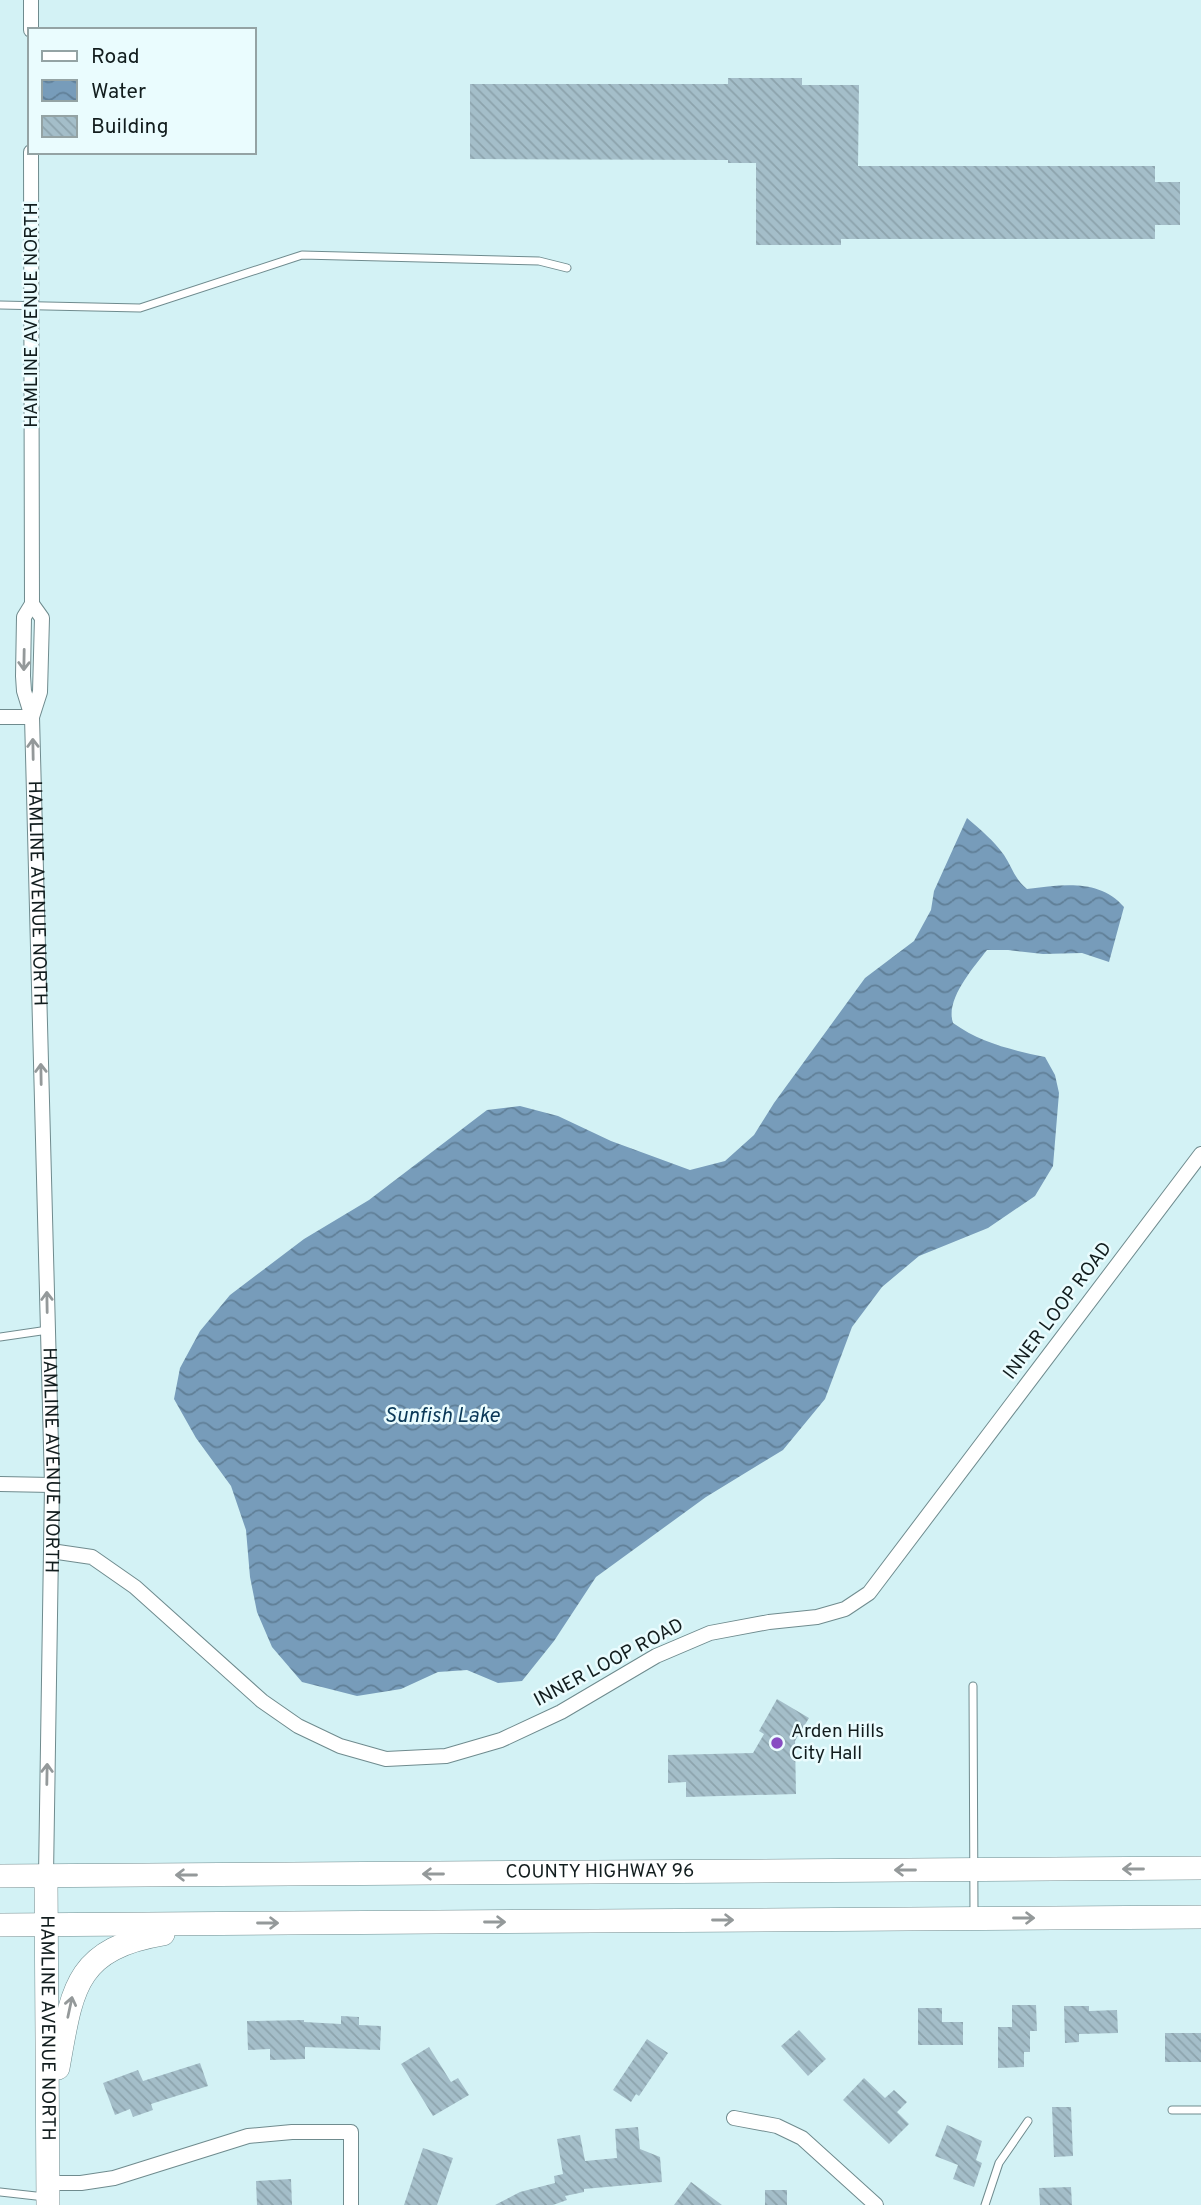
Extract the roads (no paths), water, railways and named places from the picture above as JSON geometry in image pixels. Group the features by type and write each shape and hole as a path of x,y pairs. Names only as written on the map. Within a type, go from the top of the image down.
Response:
{"main road":[{"name":"COUNTY HIGHWAY 96","path":"0,1876 1201,1868"},
{"name":"HAMLINE AVENUE NORTH","path":"46,1876 48,2195"},
{"path":"0,1925 1201,1917"},
{"path":"48,2123 73,1994 89,1966 139,1938 232,1923"}],"street":[{"path":"31,0 31,28"},
{"name":"HAMLINE AVENUE NORTH","path":"31,154 33,604 42,618 40,692 33,717 52,1485 46,1876"},
{"path":"0,717 33,717"},
{"name":"INNER LOOP ROAD","path":"51,1551 92,1557 125,1579 262,1701 298,1726 340,1746 386,1759 446,1756 501,1740 561,1712 656,1656 710,1633 769,1622 817,1617 845,1609 869,1593 1201,1154"},
{"path":"0,1484 52,1485"},
{"path":"734,2118 777,2126 802,2138 876,2205"},
{"path":"48,2195 81,2183 114,2178 248,2136 292,2132 351,2132 351,2205"}],"lane":[{"path":"0,305 140,308 302,256 539,261 567,268"},
{"path":"0,1337 48,1330"},
{"path":"973,1686 974,1919"},
{"path":"1172,2110 1201,2110"},
{"path":"985,2205 999,2163 1028,2121"},
{"path":"0,2192 48,2195"}],"water":[{"name":"Sunfish Lake","path":"967,818 1000,850 1027,889 1066,885 1091,888 1103,891 1124,907 1109,962 1082,953 1043,954 987,950 962,985 953,1004 953,1023 986,1041 1045,1057 1055,1075 1059,1093 1053,1166 1035,1196 988,1228 919,1256 882,1287 852,1327 825,1399 783,1450 706,1497 596,1577 554,1641 522,1681 498,1683 467,1670 438,1672 401,1689 357,1696 302,1682 272,1647 257,1612 250,1577 246,1530 231,1486 196,1438 174,1399 180,1368 200,1331 230,1295 304,1239 369,1200 487,1110 520,1106 558,1116 611,1141 690,1170 725,1161 754,1135 774,1103 865,978 914,941 931,910 934,891"}],"place":[{"name":"Arden Hills City Hall","path":"777,1743"}]}
